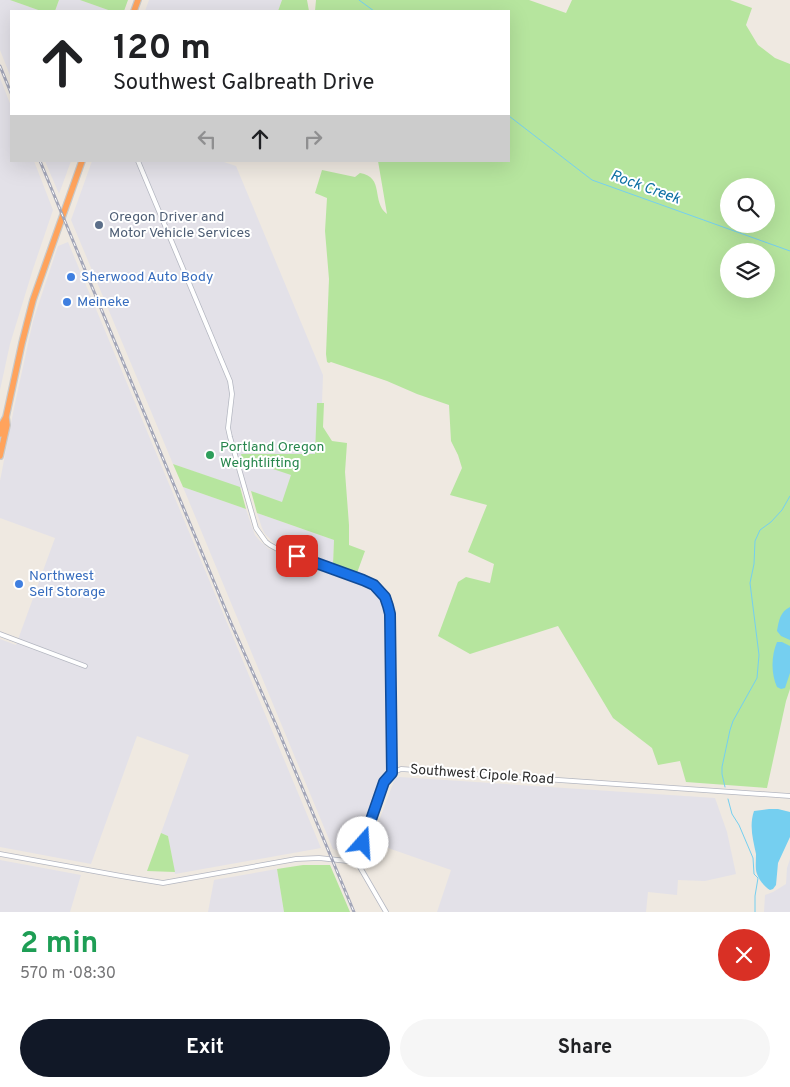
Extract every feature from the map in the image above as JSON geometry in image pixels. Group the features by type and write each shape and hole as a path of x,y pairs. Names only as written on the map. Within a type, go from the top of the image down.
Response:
{"highway":[{"path":"0,434 6,417 33,300 82,162"},
{"path":"0,456 7,425 6,417"}],"street":[{"path":"138,162 230,381 232,394 228,428 256,528 270,545 281,551 374,585 387,601 390,614 392,773"},
{"path":"0,634 85,666"},
{"name":"Southwest Cipole Road","path":"357,862 386,779 392,773 401,769 790,796"},
{"path":"0,854 163,883 296,859 319,858 357,862 386,912"}],"shaded area":[{"path":"0,0 10,0 38,10 10,10 10,75 0,50"},
{"path":"59,0 80,0 108,10 55,10"},
{"path":"149,0 282,0 278,10 145,10"},
{"path":"0,78 10,103 10,162 34,162 53,210 10,344 0,390"},
{"path":"45,162 71,162 59,194"},
{"path":"92,162 224,162 236,166 323,375 318,515 173,464 71,220"},
{"path":"68,242 321,848 175,874 168,836 161,833 189,755 137,736 91,864 0,847 0,639 16,645 55,538 0,518 0,481 33,321 58,246"},
{"path":"183,487 246,509 255,535 269,549 362,583 376,593 381,600 384,610 388,766 355,856 333,849"},
{"path":"257,513 334,540 333,565 275,544 265,534"},
{"path":"400,777 715,798 727,832 736,874 705,881 678,880 677,895 648,892 646,912 437,912 451,870 371,842 394,781"},
{"path":"790,859 790,912 764,912 765,895 786,884 787,868"},
{"path":"0,860 81,875 70,912 0,912"},
{"path":"277,869 284,912 208,912 214,880"}],"green space":[{"path":"10,0 59,0 55,10 38,10"},
{"path":"80,0 128,0 124,10 108,10"},
{"path":"282,0 307,0 309,10 278,10"},
{"path":"316,0 529,0 566,13 572,0 730,0 752,8 746,25 758,45 775,58 790,64 790,689 767,788 686,782 680,761 658,765 652,748 613,718 558,626 470,654 438,636 458,582 466,577 490,583 494,564 468,552 487,505 450,495 462,468 451,441 449,405 387,381 327,362 329,279 325,231 327,198 315,193 322,170 355,177 360,173 368,175 373,179 382,209 387,214 378,162 510,162 510,10 315,10"},
{"path":"317,403 324,403 323,427 332,441 347,443 345,472 349,545 365,551 357,573 333,565 334,540 257,513 251,491 282,502 291,475 261,465 244,464 241,454 315,454"},
{"path":"173,464 240,487 246,509 183,487"},
{"path":"161,833 168,836 175,872 147,871"},
{"path":"303,865 330,865 350,912 284,912 277,869"}],"water":[{"path":"790,607 790,640 781,636 777,631 782,614"},
{"path":"777,642 790,646 790,673 785,688 781,689 777,687 773,671 773,659"},
{"path":"769,809 790,812 790,837 778,863 776,885 770,890 761,881 756,872 756,854 752,827 754,811"}],"waterway":[{"name":"Rock Creek","path":"359,0 373,10"},
{"name":"Rock Creek","path":"510,117 592,180 790,251"},
{"path":"725,787 722,767 730,730 757,678 759,655 750,583 754,564 755,541 760,530 782,510 790,496"},
{"path":"728,799 732,814 739,825 753,858 754,874 758,878 755,912"}],"railway":[{"path":"0,66 10,91"},
{"path":"40,162 231,623 354,912"}],"place":[{"name":"Oregon Driver and Motor Vehicle Services","path":"99,225"},
{"name":"Sherwood Auto Body","path":"71,277"},
{"name":"Meineke","path":"67,302"},
{"name":"Portland Oregon Weightlifting","path":"210,455"},
{"name":"Northwest Self Storage","path":"19,584"}],"route":[{"path":"297,556 374,585 385,597 390,614 392,773 384,782 363,843"}]}
